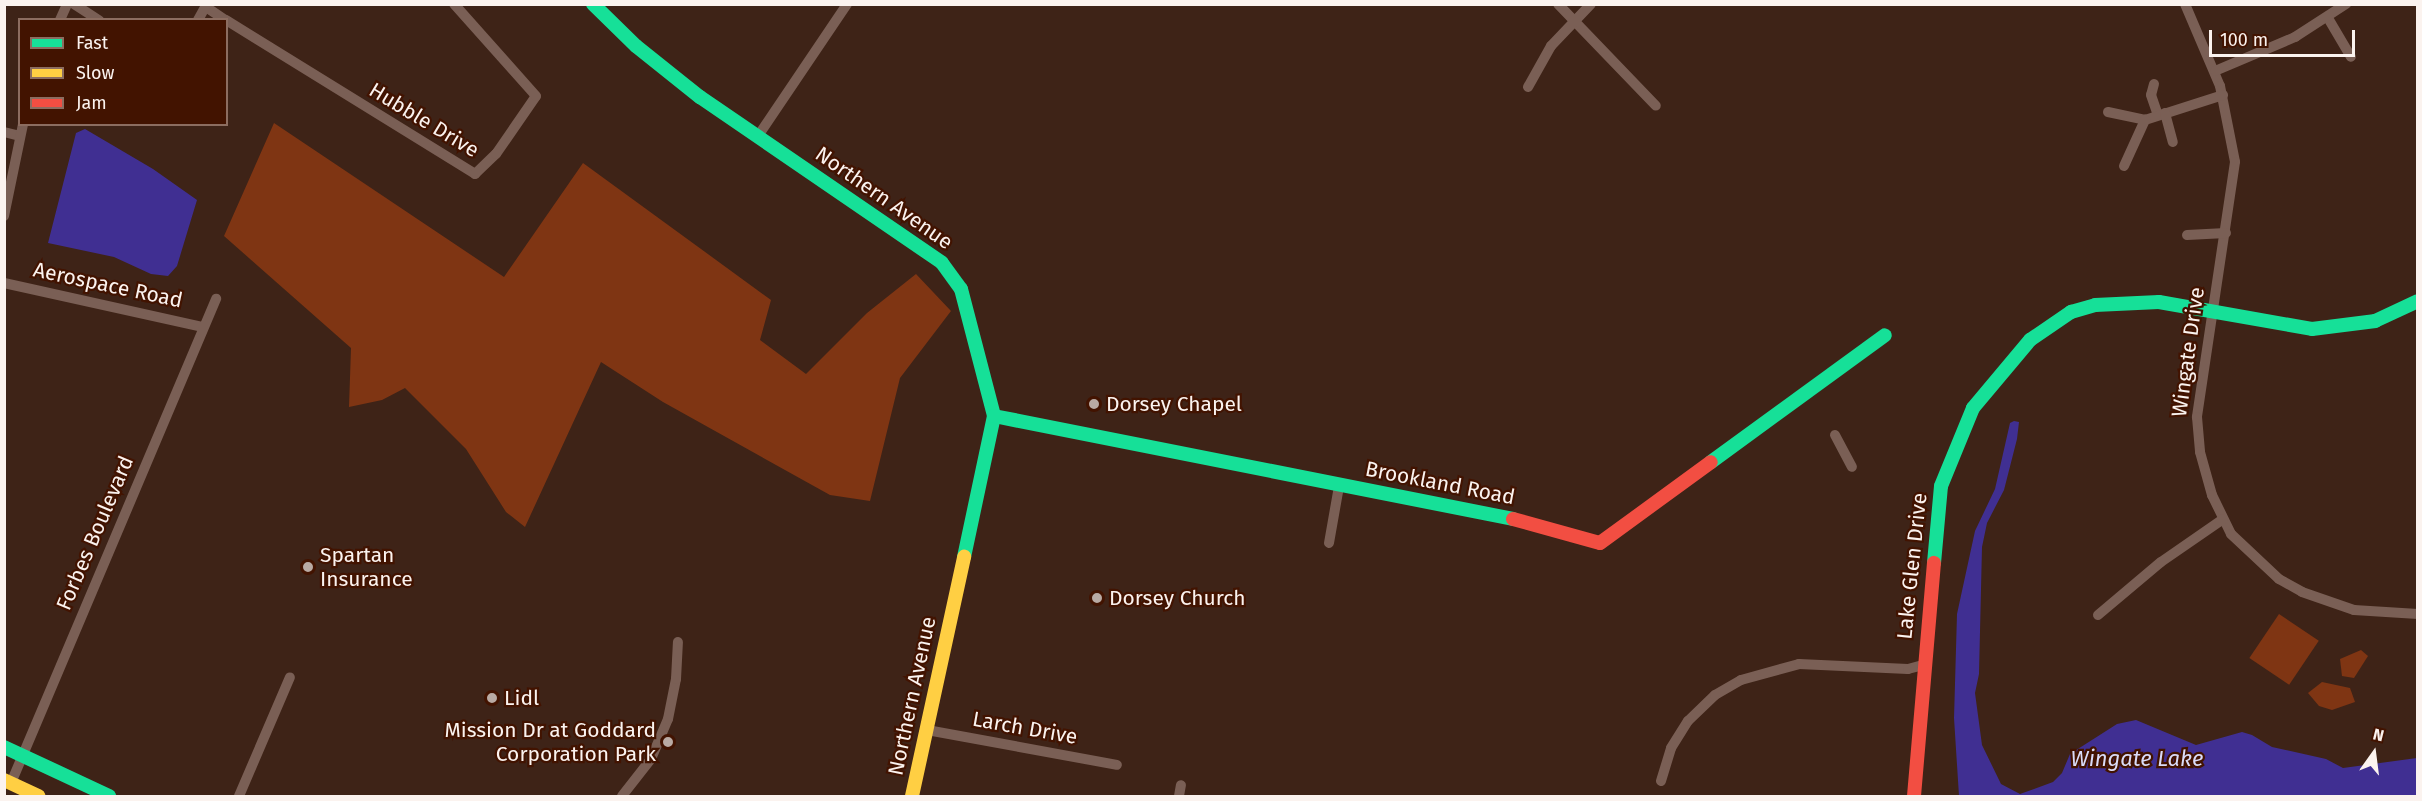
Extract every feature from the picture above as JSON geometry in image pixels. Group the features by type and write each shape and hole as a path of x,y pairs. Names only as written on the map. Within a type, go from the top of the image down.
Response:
{"street":[{"path":"61,18 67,4"},
{"path":"74,4 96,18"},
{"name":"Hubble Drive","path":"228,21 475,174 496,154 536,96 454,4"},
{"name":"Northern Avenue","path":"593,4 656,63 952,273 961,289 994,416 912,796"},
{"path":"758,136 848,4"},
{"path":"1558,4 1656,106"},
{"path":"1528,87 1551,46 1591,4"},
{"name":"Wingate Drive","path":"2185,4 2223,95 2235,162 2226,233 2200,383 2198,437 2205,474 2223,519 2260,564 2302,592 2354,610 2418,614"},
{"path":"2214,71 2328,18 2346,4"},
{"name":"Hubble Drive","path":"207,6 223,18"},
{"path":"2328,18 2350,57"},
{"path":"2154,84 2151,95 2162,114 2173,142"},
{"path":"2108,112 2145,120 2223,95"},
{"path":"2124,166 2145,120"},
{"path":"4,132 22,130 4,216"},
{"path":"2187,235 2226,233"},
{"name":"Aerospace Road","path":"4,283 203,327"},
{"name":"Forbes Boulevard","path":"8,781 22,754 216,299"},
{"name":"Lake Glen Drive","path":"1914,796 1923,665 1941,486 1963,429 1990,384 2030,340 2071,312 2095,305 2115,307 2160,302 2287,327 2334,328 2375,321 2418,301"},
{"name":"Brookland Road","path":"994,416 1339,486 1494,513 1582,542 1600,543 1886,335"},
{"path":"1835,435 1852,467"},
{"path":"1329,543 1339,486"},
{"path":"2098,615 2136,582 2223,519"},
{"path":"622,796 651,759 668,719 676,679 678,642"},
{"path":"1661,781 1671,748 1688,721 1715,695 1741,680 1799,664 1908,669 1923,665"},
{"path":"239,796 290,676"},
{"name":"Larch Drive","path":"927,730 1117,765"},
{"path":"4,747 109,796"},
{"path":"8,781 38,796"},
{"path":"1179,796 1181,785"}],"shaded area":[{"path":"274,123 504,277 583,163 771,300 760,340 806,374 867,313 916,274 951,311 900,378 870,501 830,495 663,402 601,362 525,527 506,512 466,449 405,388 382,400 349,407 351,348 224,236"},
{"path":"2279,614 2319,641 2289,685 2249,658"},
{"path":"2361,650 2368,656 2354,678 2342,676 2340,659"},
{"path":"2322,682 2350,688 2355,702 2332,710 2319,706 2308,693"}],"water":[{"path":"85,129 153,169 197,200 177,266 168,276 151,274 114,257 48,243 76,133"},
{"name":"Wingate Lake","path":"2019,422 2017,439 2004,490 1987,523 1982,547 1979,674 1975,693 1982,745 2001,784 2020,794 2053,782 2062,773 2070,754 2117,724 2136,720 2196,745 2242,732 2272,747 2326,759 2343,768 2417,758 2417,796 1959,796 1954,718 1957,614 1975,531 1995,489 2010,423"}],"traffic: fast":[{"path":"593,4 636,46 700,97 942,263 961,289 994,416 964,557"},
{"path":"1934,563 1941,486 1973,408 2030,340 2071,312 2095,305 2159,302 2312,329 2375,321 2418,301"},
{"path":"1711,462 1885,335"},
{"path":"994,416 1513,519"},
{"path":"4,747 109,796"}],"traffic: slow":[{"path":"912,796 964,557"},
{"path":"4,780 38,796"}],"traffic: jam":[{"path":"1513,519 1600,543 1711,462"},
{"path":"1914,796 1934,563"}],"place":[{"name":"Dorsey Chapel","path":"1094,404"},
{"name":"Spartan Insurance","path":"308,567"},
{"name":"Dorsey Church","path":"1097,598"},
{"name":"Lidl","path":"492,698"},
{"name":"Mission Dr at Goddard Corporation Park","path":"668,742"}]}
